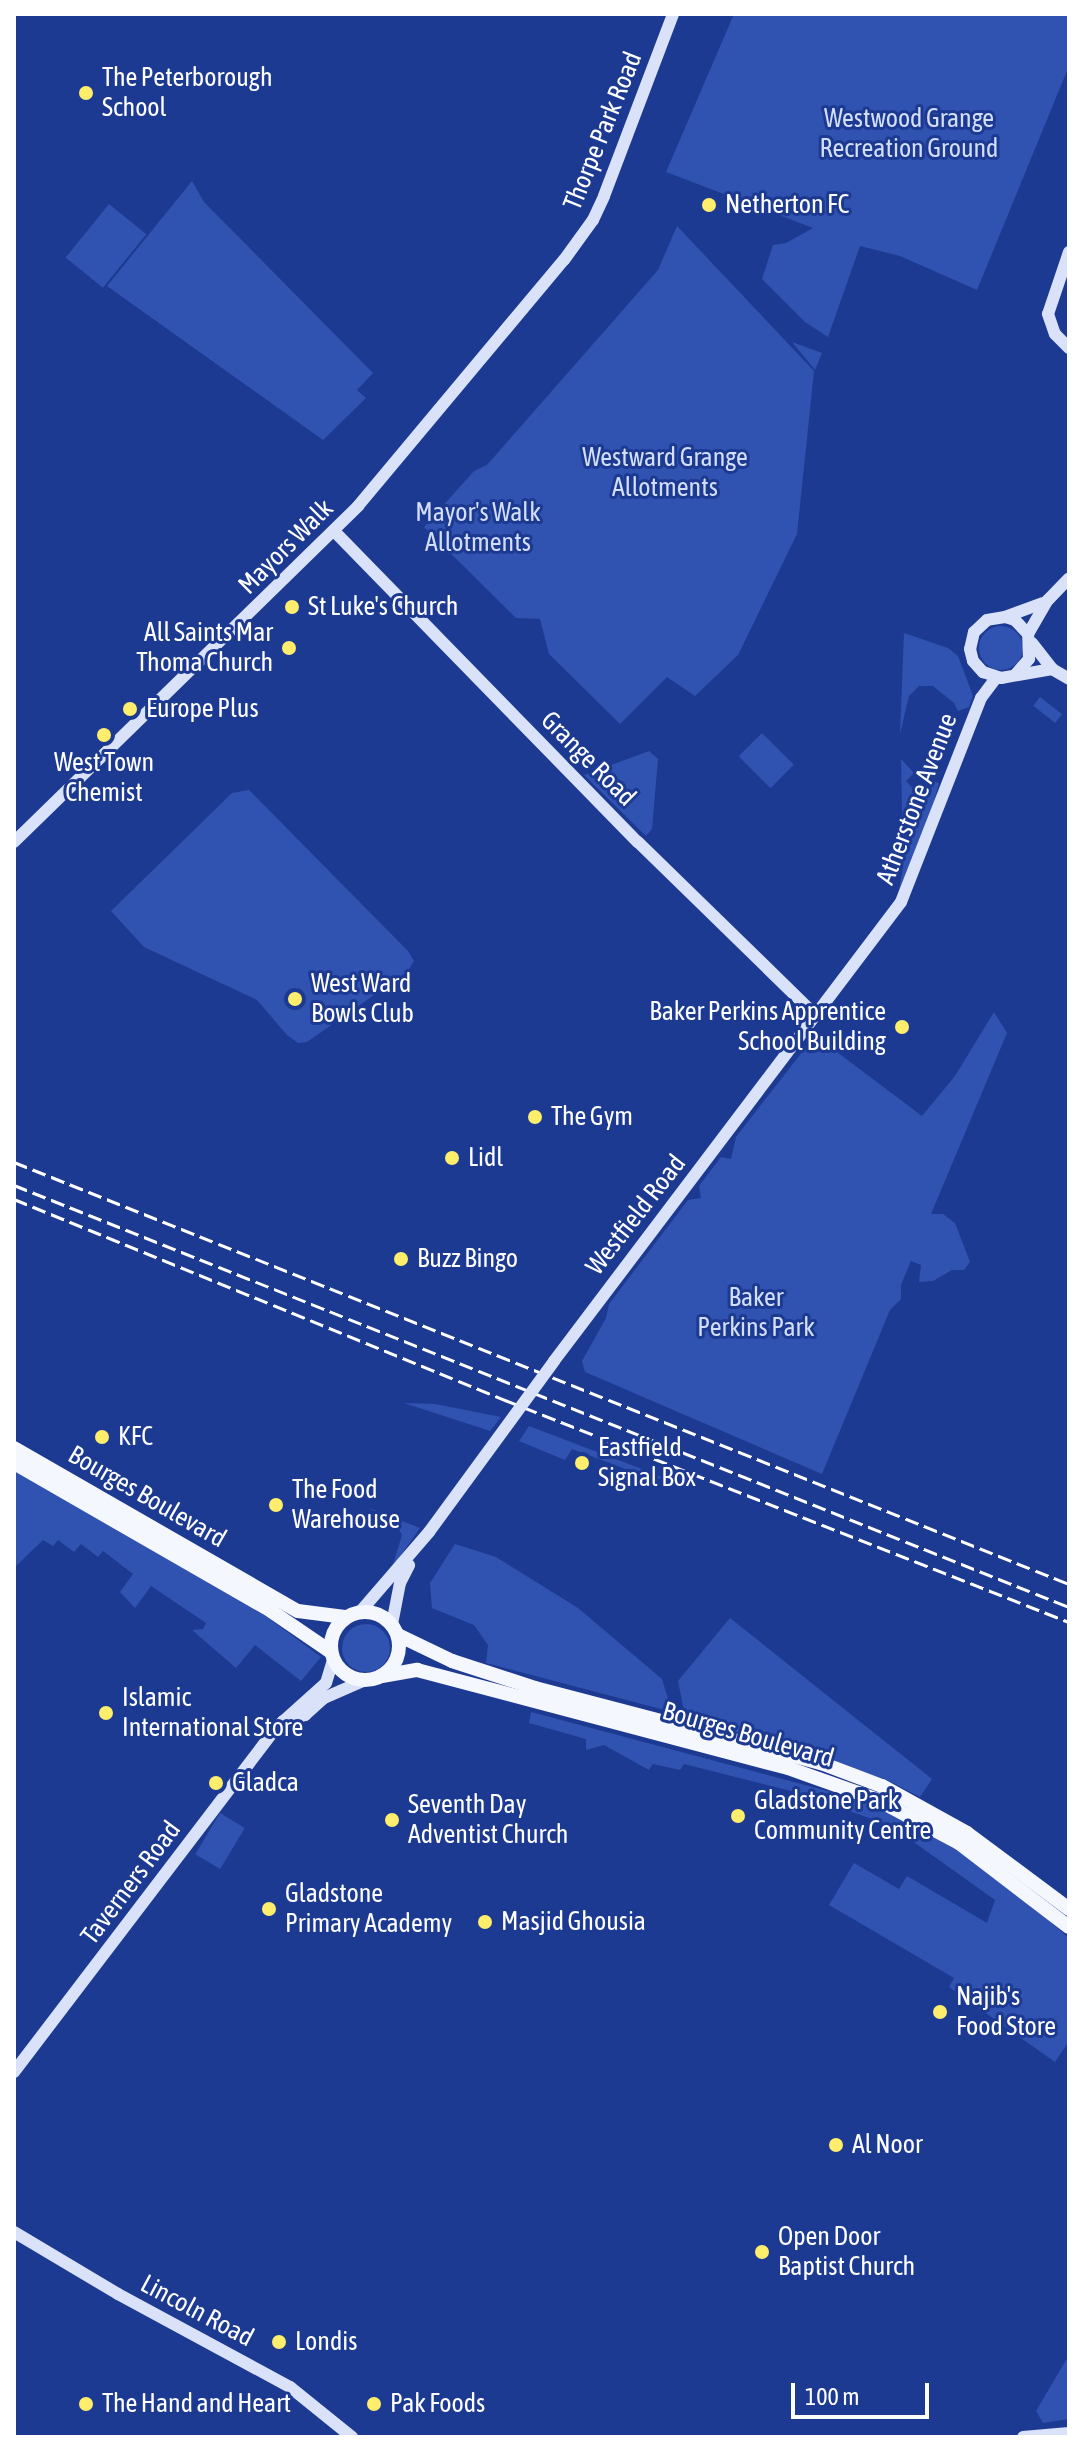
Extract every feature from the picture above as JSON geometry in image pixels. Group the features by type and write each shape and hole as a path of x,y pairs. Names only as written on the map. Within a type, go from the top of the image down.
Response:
{"main road":[{"name":"Bourges Boulevard","path":"14,1448 298,1611 345,1617"},
{"name":"Bourges Boulevard","path":"14,1463 271,1611 332,1656"},
{"path":"360,1612 383,1616 395,1630 397,1658 382,1676 365,1680 346,1675 332,1656 333,1633 345,1617 360,1612"},
{"name":"Bourges Boulevard","path":"395,1630 452,1661 535,1688 821,1763 882,1786 967,1833 1069,1909"},
{"name":"Bourges Boulevard","path":"382,1676 417,1670 788,1768 878,1800 959,1843 1069,1927"}],"street":[{"name":"Thorpe Park Road","path":"564,260 593,220 604,196 673,14"},
{"path":"1069,252 1050,300 1048,314 1055,334 1069,348"},
{"name":"Mayors Walk","path":"14,842 334,531 564,260"},
{"name":"Grange Road","path":"334,531 638,842 815,1015"},
{"path":"1052,669 997,677 976,666 970,649 974,632 987,620 1028,611 1048,600 1069,578"},
{"path":"1016,674 1029,659 1030,637 1048,600"},
{"path":"1005,617 1015,620 1052,669 1069,679"},
{"name":"Atherstone Avenue","path":"976,666 981,698"},
{"name":"Atherstone Avenue","path":"892,915 913,879 981,698 997,677"},
{"name":"Westfield Road","path":"395,1630 400,1583 429,1532 554,1361 892,915"},
{"name":"Westfield Road","path":"360,1612 420,1545"},
{"name":"Taverners Road","path":"14,2072 283,1721 326,1683 332,1656"},
{"name":"Taverners Road","path":"283,1721 305,1715 324,1698 365,1680"},
{"name":"Lincoln Road","path":"14,2232 290,2387 352,2437"},
{"path":"1023,2437 1069,2433"}],"green space":[{"name":"Westwood Grange Recreation Ground","path":"734,14 1069,14 1069,66 977,290 900,256 860,246 828,337 805,322 762,279 773,245 786,243 813,228 666,172"},
{"path":"192,181 204,202 373,373 357,390 366,398 323,440 107,286"},
{"path":"109,204 146,234 103,288 66,258"},
{"name":"Westward Grange Allotments","path":"677,226 814,371 797,534 738,655 695,696 667,677 620,724 549,654 540,619 516,618 424,527 474,471 487,465 658,270"},
{"path":"792,342 822,353 815,370"},
{"path":"1001,626 1016,633 1023,648 1016,663 1001,670 986,663 979,648 986,633"},
{"path":"904,633 948,648 958,656 973,696 969,707 958,711 954,703 933,686 919,686 909,696 900,734"},
{"path":"1040,697 1062,714 1055,723 1033,706"},
{"path":"762,733 794,765 770,788 739,756"},
{"path":"649,751 658,759 652,829 646,836 584,775"},
{"path":"901,759 914,773 906,781 916,792 931,781 939,783 923,841 898,897 903,867"},
{"path":"249,790 408,951 414,961 407,972 307,1042 298,1043 287,1035 257,1000 144,947 111,911 232,793"},
{"name":"Baker Perkins Park","path":"994,1012 1007,1033 931,1214 943,1214 955,1223 970,1262 964,1270 952,1270 933,1281 919,1282 921,1265 911,1261 901,1285 901,1299 890,1310 822,1474 585,1372 582,1361 606,1318 609,1304 688,1200 701,1198 699,1186 721,1157 731,1159 736,1137 813,1038 833,1049 922,1116 955,1076"},
{"path":"404,1403 435,1404 501,1417 490,1431"},
{"path":"529,1426 673,1481 647,1477 572,1449 565,1460 519,1441"},
{"path":"14,1470 263,1614 321,1657 301,1681 255,1645 236,1668 192,1630 203,1629 206,1623 151,1586 135,1608 120,1592 133,1574 103,1551 98,1557 81,1544 74,1552 58,1540 53,1546 43,1540 14,1568"},
{"path":"369,1508 420,1528 392,1568 402,1535 397,1526"},
{"path":"455,1544 496,1557 578,1608 662,1679 672,1712 486,1663 488,1645 474,1625 432,1608 430,1583"},
{"path":"730,1618 932,1779 920,1797 885,1779 685,1716 678,1681"},
{"path":"366,1624 383,1631 390,1648 383,1665 366,1672 349,1665 342,1648 349,1631"},
{"path":"531,1712 835,1793 880,1809 950,1844 1008,1885 1069,1938 1069,2041 1055,2062 949,1987 954,1978 829,1905 854,1863 899,1889 907,1876 987,1923 995,1900 908,1838 872,1819 795,1792 684,1764 680,1770 653,1764 649,1770 604,1745 586,1750 586,1739 529,1723"},
{"path":"220,1813 245,1828 220,1869 195,1854"},
{"path":"1069,2355 1069,2419 1043,2423 1036,2411"}],"railway":[{"path":"14,1162 1069,1584"},
{"path":"14,1185 1069,1607"},
{"path":"14,1199 505,1400 1069,1622"}],"place":[{"name":"The Peterborough School","path":"86,93"},
{"name":"Netherton FC","path":"709,205"},
{"name":"St Luke's Church","path":"292,607"},
{"name":"All Saints Mar Thoma Church","path":"289,648"},
{"name":"Europe Plus","path":"130,709"},
{"name":"West Town Chemist","path":"104,735"},
{"name":"West Ward Bowls Club","path":"295,999"},
{"name":"Baker Perkins Apprentice School Building","path":"902,1027"},
{"name":"The Gym","path":"535,1117"},
{"name":"Lidl","path":"452,1158"},
{"name":"Buzz Bingo","path":"401,1259"},
{"name":"KFC","path":"102,1437"},
{"name":"Eastfield Signal Box","path":"582,1463"},
{"name":"The Food Warehouse","path":"276,1505"},
{"name":"Islamic International Store","path":"106,1713"},
{"name":"Gladca","path":"216,1783"},
{"name":"Gladstone Park Community Centre","path":"738,1816"},
{"name":"Seventh Day Adventist Church","path":"392,1820"},
{"name":"Gladstone Primary Academy","path":"269,1909"},
{"name":"Masjid Ghousia","path":"485,1922"},
{"name":"Najib's Food Store","path":"940,2012"},
{"name":"Al Noor","path":"836,2145"},
{"name":"Open Door Baptist Church","path":"762,2252"},
{"name":"Londis","path":"279,2342"},
{"name":"The Hand and Heart","path":"86,2404"},
{"name":"Pak Foods","path":"374,2404"}],"park label":[{"name":"Mayor's Walk Allotments","path":"478,528"}]}
